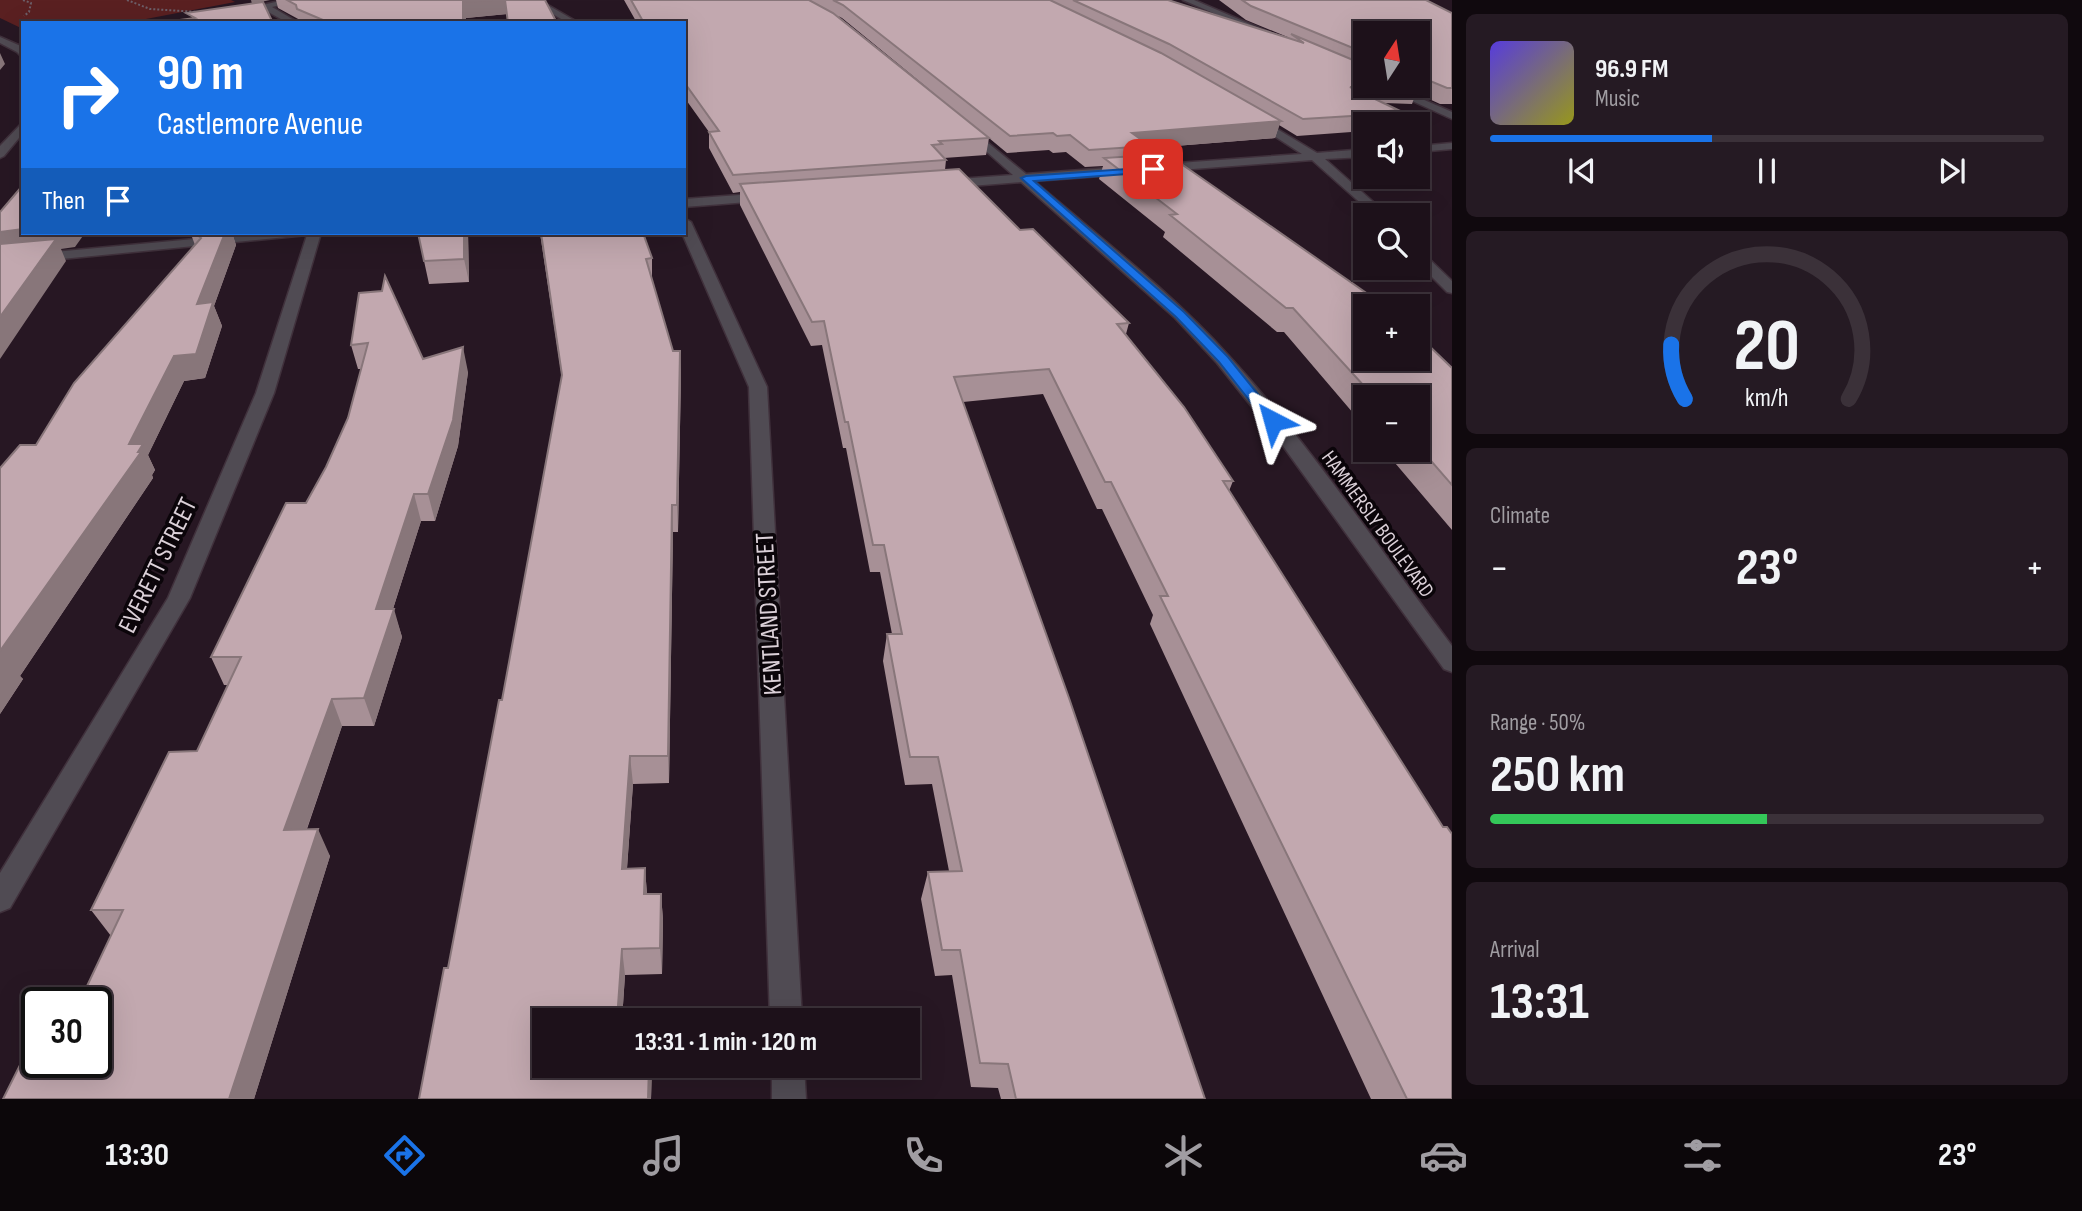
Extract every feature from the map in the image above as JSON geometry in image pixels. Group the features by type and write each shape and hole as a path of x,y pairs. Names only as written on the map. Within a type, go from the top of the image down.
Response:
{"street":[{"path":"220,14 296,0"},
{"path":"533,0 571,21"},
{"path":"1187,0 1283,41"},
{"path":"263,6 291,21"},
{"path":"0,40 21,51"},
{"path":"1411,98 1452,116"},
{"path":"1238,108 1315,158 1368,203"},
{"name":"HAMMERSLY BOULEVARD","path":"957,121 1180,314 1223,359 1290,442 1452,663"},
{"path":"0,154 21,128"},
{"path":"1430,148 1452,146"},
{"path":"930,185 1353,154"},
{"path":"686,203 780,196"},
{"name":"KENTLAND STREET","path":"686,226 758,387 785,1008"},
{"path":"0,261 280,235"},
{"name":"EVERETT STREET","path":"0,899 179,598 265,393 313,235"},
{"path":"1430,268 1452,289"},
{"path":"788,1078 789,1099"}],"path":[{"path":"127,0 129,4 150,9 220,14"}],"shaded area":[{"path":"0,0 235,2 135,21 21,21 21,28 0,18"}],"building":[{"path":"287,0 492,0 463,2 463,21 325,21 297,9 296,5"},
{"path":"505,0 545,0 556,21 508,21"},
{"path":"631,0 809,0 833,13 989,138 939,141 942,144 932,145 946,160 733,175 709,132 719,131 686,85 686,21 643,21"},
{"path":"833,0 1050,0 1161,53 1281,121 1132,133 1150,146 1089,150 1070,135 1057,136 1053,133 1010,136 843,5"},
{"path":"1073,0 1168,0 1304,43 1291,34 1353,60 1353,87 1350,87 1353,88 1353,98 1373,98 1398,110 1353,112 1353,116 1303,119 1169,44"},
{"path":"1242,0 1426,0 1452,13 1452,88 1430,81 1430,21 1353,21 1353,48"},
{"path":"263,2 272,21 172,21 195,18 186,13"},
{"path":"1167,154 1368,294 1353,294 1353,371 1430,371 1430,347 1452,368 1452,485 1430,460 1430,385 1363,385 1293,308 1286,308 1170,215 1177,214 1104,158"},
{"path":"959,169 1020,230 1033,229 1129,323 1117,324 1184,407 1233,481 1223,481 1443,827 1447,827 1452,834 1452,1099 1407,1099 1160,596 1168,596 1111,482 1105,482 1049,369 954,377 1069,698 1205,1099 1016,1099 1008,1064 980,1063 960,950 942,950 928,872 962,871 938,757 910,757 887,634 902,634 884,545 873,545 824,321 812,322 740,184"},
{"path":"21,187 21,229 0,232 0,212"},
{"path":"197,235 224,235 197,304 213,302 196,354 174,356 129,444 143,444 138,452 141,452 0,651 0,468 20,445 36,445 74,383 201,238"},
{"path":"418,235 464,235 464,259 424,261"},
{"path":"541,235 644,235 652,258 646,259 673,351 680,351 677,505 672,505 668,756 630,756 622,869 645,868 644,894 661,894 660,948 622,949 618,1008 532,1008 532,1078 649,1078 648,1099 419,1099 444,968 448,968 499,700 502,700 562,375"},
{"path":"56,239 0,317 0,244"},
{"path":"385,276 423,359 463,347 453,420 428,494 414,494 376,609 394,609 364,698 332,699 284,830 318,829 229,1099 3,1099 21,1063 21,1078 112,1078 112,987 87,987 123,910 91,910 169,752 197,751 241,657 211,657 286,503 306,503 326,467 348,418 368,343 351,345 359,293 382,291"}],"route":[{"path":"1153,169 1026,178 1180,314 1223,359 1273,421"}]}
